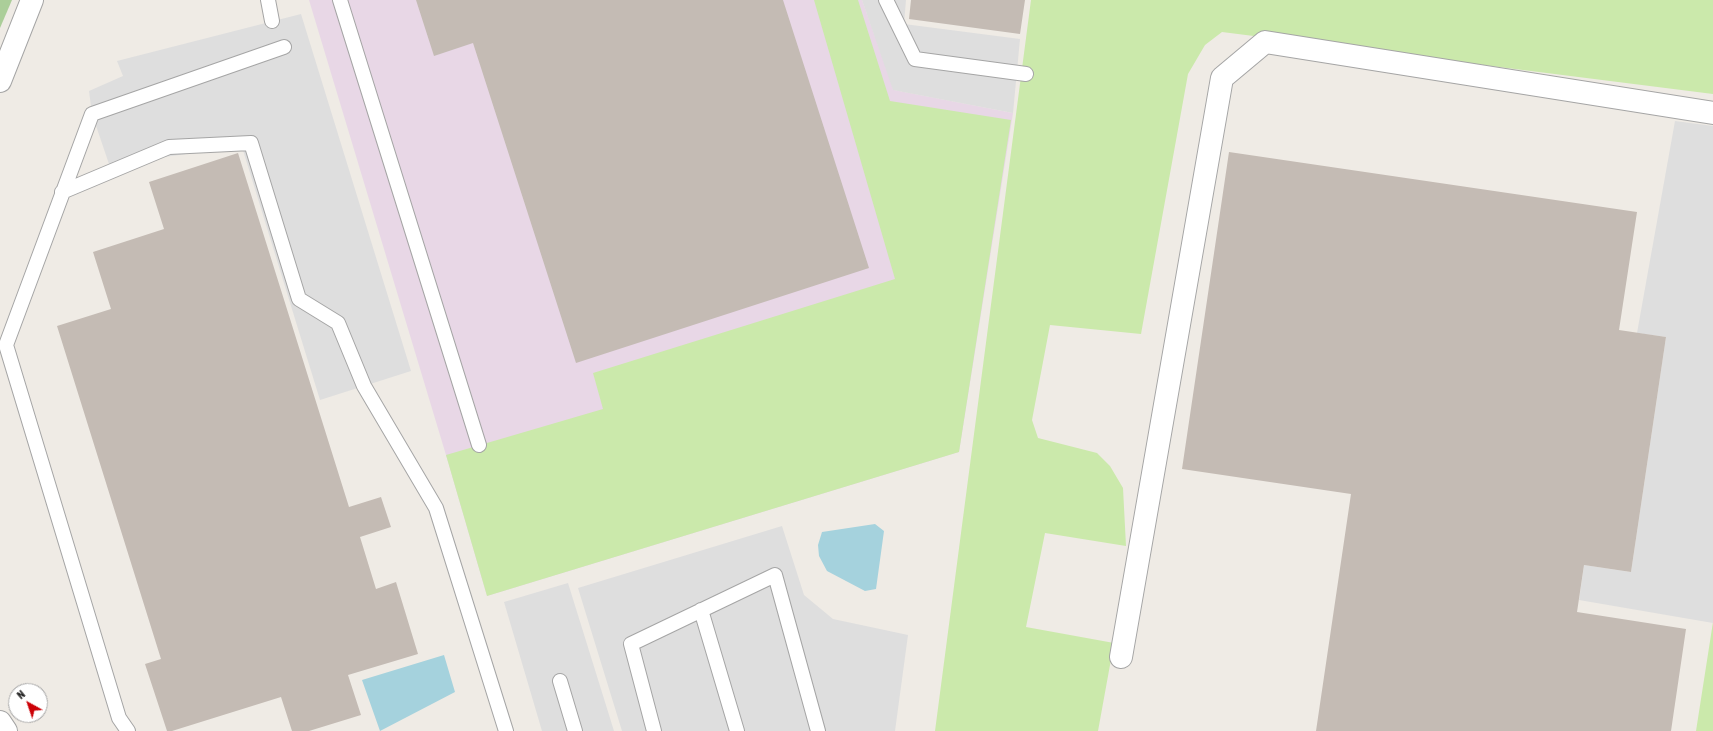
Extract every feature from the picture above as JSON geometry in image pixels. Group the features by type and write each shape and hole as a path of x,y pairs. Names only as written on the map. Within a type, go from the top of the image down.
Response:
{"street":[{"path":"0,81 32,0"},
{"path":"1121,657 1222,78 1265,42 1713,113"},
{"path":"0,722 6,731"}],"lane":[{"path":"268,0 272,21"},
{"path":"340,0 480,445"},
{"path":"886,0 915,59 1026,74"},
{"path":"128,731 119,718 6,345 92,114 284,47"},
{"path":"62,192 169,147 251,143 299,299 338,323 364,386 436,508 506,731"},
{"path":"654,731 631,644 775,575 818,731"},
{"path":"701,610 737,731"},
{"path":"560,681 575,731"}],"shaded area":[{"path":"309,0 862,0 894,90 1013,113 959,452 487,596"},
{"path":"862,0 906,0 904,24 1020,39 1013,113 893,90"},
{"path":"301,14 411,371 320,400 242,147 109,164 92,114 89,91 123,76 117,61"},
{"path":"1675,121 1713,126 1713,623 1579,600 1584,565 1631,572 1666,337 1637,333"},
{"path":"782,526 804,595 833,619 908,635 895,731 622,731 578,588"},
{"path":"568,583 614,731 542,731 504,602"}],"green space":[{"path":"0,0 12,0 0,28"},
{"path":"814,0 858,0 890,101 1011,120 959,452 487,596 446,455 603,409 593,373 895,279"},
{"path":"1031,0 1713,0 1713,94 1222,32 1205,45 1188,74 1141,334 1050,325 1032,420 1038,438 1097,453 1110,466 1123,488 1126,546 1045,533 1026,627 1114,643 1098,731 935,731"},
{"path":"1713,622 1713,731 1696,731"}],"water":[{"path":"875,524 884,531 876,589 865,591 827,571 819,556 818,545 822,532"},
{"path":"444,655 455,692 380,731 362,680"}],"building":[{"path":"416,0 783,0 869,268 576,363 473,43 434,56"},
{"path":"911,0 1025,0 1020,34 909,19"},
{"path":"1229,152 1637,212 1619,330 1666,337 1631,572 1584,565 1577,612 1686,629 1671,731 1316,731 1351,494 1182,469"},
{"path":"238,153 349,507 381,497 391,527 360,537 376,589 396,582 418,654 348,675 361,715 309,731 292,731 281,697 172,731 167,731 145,664 161,659 57,326 111,309 93,252 164,229 149,182"}]}
